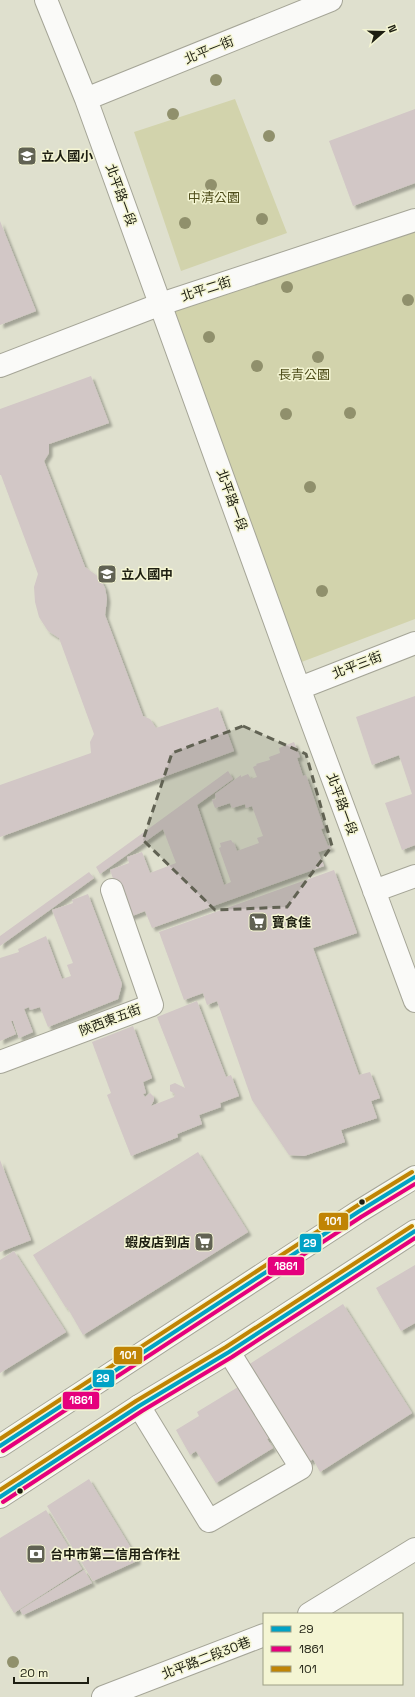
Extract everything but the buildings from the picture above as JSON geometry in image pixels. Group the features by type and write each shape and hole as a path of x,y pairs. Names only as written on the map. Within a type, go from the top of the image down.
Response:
{"street":[{"name":"北平路一段","path":"46,0 86,99 415,1001"},
{"name":"北平一街","path":"86,99 331,0"},
{"name":"北平二街","path":"0,366 161,304 415,220"},
{"name":"北平三街","path":"300,688 415,643"},
{"path":"374,891 415,876"},
{"name":"陝西東五街","path":"0,1062 152,1004 112,890"},
{"path":"0,1446 352,1216 415,1177"},
{"path":"0,1496 139,1406 229,1352 415,1231"},
{"path":"139,1406 209,1521 301,1468 229,1352"},
{"path":"311,1613 415,1549"},
{"name":"北平路二段30巷","path":"103,1697 263,1635"}],"highlighted area":[{"path":"243,726 306,754 332,846 287,907 215,910 143,840 172,753"}],"green space":[{"name":"中清公園","path":"235,99 287,233 181,271 134,132"},
{"name":"長青公園","path":"415,220 415,619 291,666 161,304"}],"transit line":[{"name":"101","path":"0,1439 355,1207 412,1172"},
{"name":"29","path":"0,1446 358,1212 415,1177"},
{"name":"1861","path":"3,1451 361,1217 415,1184"},
{"name":"101","path":"0,1490 136,1401 226,1347 412,1226"},
{"name":"29","path":"0,1497 139,1406 229,1352 415,1231"},
{"name":"1861","path":"3,1502 142,1411 232,1357 415,1238"}],"place":[{"name":"立人國小","path":"27,156"},
{"name":"立人國中","path":"107,574"},
{"name":"寶食佳","path":"258,922"},
{"name":"蝦皮店到店","path":"204,1242"},
{"name":"台中市第二信用合作社","path":"36,1554"}]}
